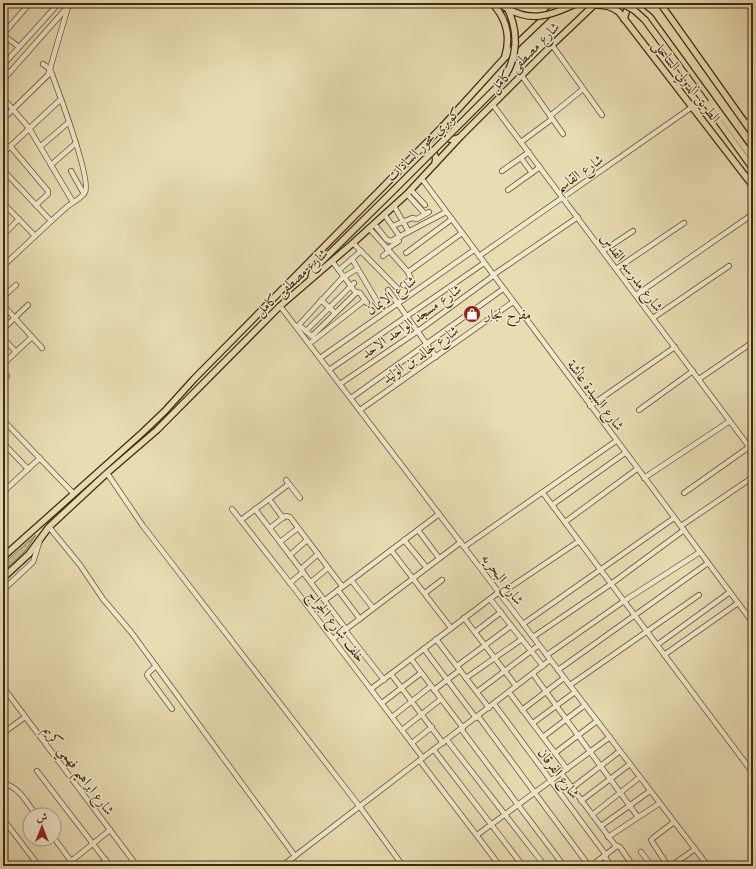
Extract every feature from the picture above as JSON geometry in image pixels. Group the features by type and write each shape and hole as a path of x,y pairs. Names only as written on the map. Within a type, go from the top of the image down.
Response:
{"main road":[{"path":"492,3 517,13 534,16 550,14 578,3"},
{"name":"كوبري محور السادات","path":"310,280 312,273 321,262 498,86 507,74 512,62 516,44 512,20 505,3"},
{"path":"498,6 504,8 513,3"},
{"name":"شارع مصطفى كامل","path":"3,557 165,411 194,379 443,126 504,58 560,3"},
{"path":"621,3 634,10 645,20 753,159"},
{"path":"624,19 627,9 632,3 650,17 753,169"},
{"name":"الطريق الدولي الساحلى","path":"660,3 753,134"},
{"name":"شارع مصطفى كامل","path":"3,578 29,554 49,527 107,473 157,430 280,306 409,192 461,136 595,4"},
{"name":"الطريق الدولي الساحلى","path":"595,4 614,8 624,19 753,186"},
{"path":"498,6 503,17 507,34 507,46 504,58"},
{"path":"443,126 443,133 448,138 455,140 461,136"},
{"path":"418,151 424,148 431,150 435,155 435,164"}],"street":[{"path":"19,47 3,34 30,3"},
{"path":"3,65 59,3"},
{"path":"3,119 48,75 68,4"},
{"path":"3,80 68,4"},
{"path":"552,45 602,116"},
{"path":"3,266 73,202 84,194 86,190 85,179 76,143 69,122 50,69 43,64"},
{"path":"3,68 9,73"},
{"path":"522,76 563,134"},
{"path":"521,142 583,89"},
{"path":"3,98 29,128 73,202"},
{"path":"3,153 60,99"},
{"name":"شارع مدرسه القدس","path":"493,105 753,452"},
{"name":"شارع القاسم","path":"479,256 692,107"},
{"path":"746,123 753,118"},
{"path":"41,146 69,122"},
{"path":"51,165 76,143"},
{"path":"10,146 48,191 48,194 36,205"},
{"path":"502,171 529,152"},
{"path":"521,158 532,173"},
{"path":"508,190 540,167"},
{"path":"3,170 52,221"},
{"path":"71,171 84,194"},
{"name":"شارع السيدة عائشة","path":"422,179 753,623"},
{"path":"409,192 425,205"},
{"path":"409,192 425,214 424,224"},
{"path":"4,205 35,236"},
{"path":"394,206 409,232"},
{"path":"383,256 399,239 409,232 446,212"},
{"path":"384,214 393,226 399,239"},
{"path":"393,226 412,218 417,219 425,214"},
{"path":"636,295 753,214"},
{"name":"شارع مسجد الواحد الاحد","path":"340,384 418,331 493,275 578,217"},
{"path":"3,235 19,219"},
{"path":"406,253 452,219"},
{"path":"616,269 684,223"},
{"path":"372,226 388,240 392,241 399,239"},
{"path":"372,226 388,250 409,272 411,279 403,285"},
{"path":"603,251 633,231"},
{"path":"409,272 462,233"},
{"path":"353,242 397,288"},
{"name":"شارع الايمان","path":"320,358 474,250"},
{"path":"339,270 361,251"},
{"path":"352,259 378,303"},
{"path":"313,338 366,301 360,293 356,292 353,285 332,261"},
{"path":"329,370 484,263"},
{"path":"653,318 729,266"},
{"path":"313,338 298,326 344,276 357,269"},
{"path":"3,296 16,285"},
{"path":"306,331 353,285"},
{"path":"351,398 503,289"},
{"path":"388,290 436,357"},
{"path":"309,344 356,292"},
{"path":"321,300 335,314"},
{"name":"شارع خالد بن الوليد","path":"360,410 513,302"},
{"path":"3,305 42,348"},
{"path":"3,329 28,305"},
{"name":"شارع البحريه","path":"280,306 298,326 309,344 708,866"},
{"path":"3,364 32,337"},
{"path":"3,338 16,352"},
{"path":"699,379 753,342"},
{"path":"590,406 675,347"},
{"path":"639,410 693,372"},
{"path":"3,420 73,493"},
{"path":"644,478 730,421"},
{"path":"464,547 616,441"},
{"path":"3,443 28,469"},
{"path":"684,493 749,447"},
{"path":"3,452 7,448"},
{"path":"552,505 625,453"},
{"path":"3,492 40,458"},
{"path":"565,522 638,469"},
{"path":"107,473 143,526 360,808 402,866"},
{"path":"533,637 611,584 682,528 753,477"},
{"path":"241,520 269,499 287,482 300,498"},
{"path":"543,493 753,773"},
{"path":"269,499 283,518"},
{"name":"خلف شارع الجراج","path":"232,509 382,703 500,866"},
{"path":"255,509 384,680"},
{"path":"324,600 439,514"},
{"path":"270,528 286,516 290,517 342,586"},
{"path":"523,624 674,518"},
{"path":"49,527 75,559 103,599 131,632 295,856"},
{"path":"280,542 298,528"},
{"path":"418,530 439,558"},
{"path":"3,590 33,562 37,553 40,539"},
{"path":"290,555 307,540"},
{"path":"404,540 426,568"},
{"path":"371,689 490,599 579,541"},
{"path":"333,639 461,542"},
{"path":"391,550 451,628"},
{"path":"546,655 624,601 700,552"},
{"path":"290,584 318,554"},
{"path":"558,670 708,562"},
{"path":"311,582 328,568"},
{"path":"351,580 373,608"},
{"path":"424,593 442,580"},
{"path":"338,590 360,619"},
{"path":"657,645 730,592"},
{"path":"570,685 699,595"},
{"path":"490,599 543,666"},
{"path":"664,655 738,603"},
{"path":"475,632 501,612"},
{"path":"464,618 516,686"},
{"path":"392,717 412,701 447,680 458,668 485,645 512,626"},
{"path":"436,639 489,708"},
{"path":"466,678 522,639"},
{"path":"477,692 539,645"},
{"path":"424,649 590,866 617,846"},
{"path":"411,659 564,866"},
{"path":"282,866 360,808 550,660"},
{"path":"156,666 148,673 148,675 172,709"},
{"path":"382,703 421,673"},
{"path":"391,674 432,727 505,814 545,866"},
{"path":"533,674 638,817"},
{"path":"522,710 564,678"},
{"name":"شارع ابراهيم فهمي كريم","path":"3,688 135,865"},
{"path":"509,692 567,769"},
{"path":"533,723 575,692"},
{"path":"402,730 441,699"},
{"name":"شارع الفرقان","path":"494,704 611,866"},
{"path":"543,737 585,705"},
{"path":"3,733 25,717"},
{"path":"555,753 598,721"},
{"path":"3,724 8,730"},
{"path":"412,743 432,727"},
{"path":"477,835 610,737"},
{"path":"434,750 523,866"},
{"path":"572,788 620,751"},
{"path":"582,801 630,764"},
{"path":"37,772 110,866"},
{"path":"561,773 608,837 615,845 620,847 633,866"},
{"path":"592,815 640,777"},
{"path":"3,784 13,786 30,807"},
{"path":"601,826 650,791"},
{"path":"608,837 660,803"},
{"path":"3,819 39,866"},
{"path":"674,822 651,840 669,866 695,849"},
{"path":"65,866 110,830"},
{"path":"61,847 71,861"},
{"path":"642,852 652,866"},
{"path":"97,866 106,860"}],"shaded area":[{"path":"36,535 25,551 3,572 3,564"}],"place":[{"name":"مفرح نجار","path":"472,314"}]}
